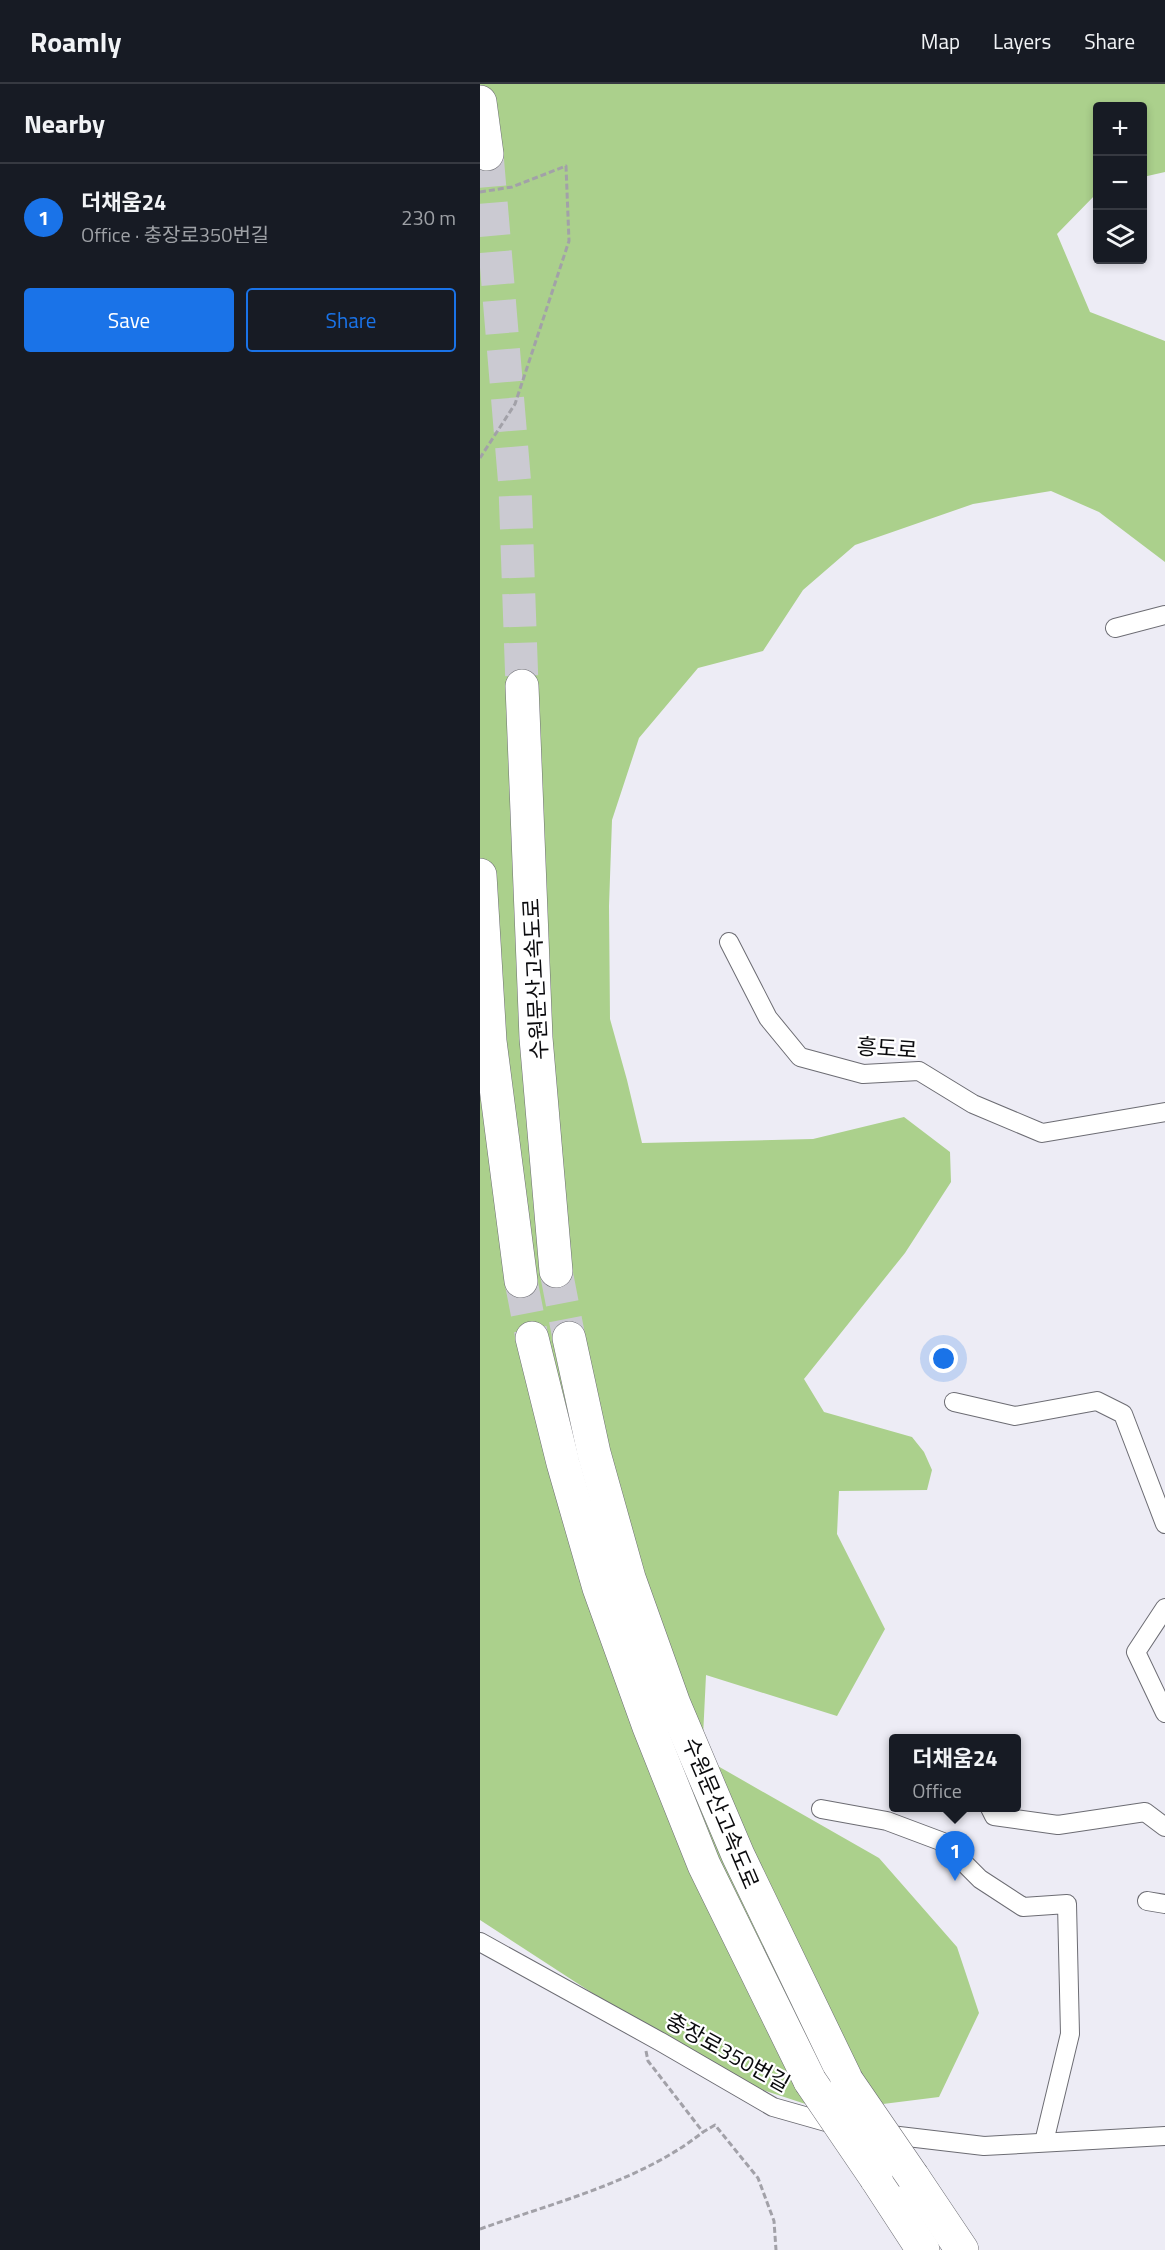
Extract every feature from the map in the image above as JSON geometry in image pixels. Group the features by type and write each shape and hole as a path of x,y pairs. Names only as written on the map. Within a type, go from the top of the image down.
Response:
{"highway":[{"path":"480,102 487,154"},
{"name":"수원문산고속도로","path":"522,686 536,1038 556,1271"},
{"name":"수원문산고속도로","path":"480,875 490,1041 521,1281"},
{"name":"수원문산고속도로","path":"532,1338 563,1463 599,1588 649,1727 704,1865 810,2081 924,2250"},
{"name":"수원문산고속도로","path":"569,1338 594,1452 629,1578 674,1704 738,1855 847,2081 962,2250"}],"street":[{"path":"1115,628 1165,615"},
{"name":"흥도로","path":"729,942 768,1018 800,1057 863,1074 919,1071 973,1104 1042,1133 1165,1112"},
{"path":"954,1402 1015,1416 1097,1401 1123,1414 1165,1524"},
{"path":"1165,1608 1136,1652 1165,1713"},
{"path":"821,1809 887,1821 943,1842 980,1879 1023,1907 1067,1905 1070,2034 1044,2142"},
{"path":"992,1812 994,1816 1058,1825 1145,1812 1165,1827"},
{"path":"1147,1901 1165,1904"},
{"name":"충장로350번길","path":"480,1942 773,2107 859,2132 984,2146 1165,2136"}],"path":[{"path":"480,192 512,187 566,166 569,241 515,404 480,458"},
{"path":"642,2032 648,2061 703,2132"},
{"path":"480,2229 614,2181 681,2149 715,2125 758,2178 774,2221 776,2250"}],"green space":[{"path":"480,84 1165,84 1165,172 1147,176 1147,102 1093,102 1093,197 1057,234 1090,312 1165,341 1165,562 1099,512 1051,491 973,504 855,545 803,590 763,651 698,668 639,738 612,820 609,906 610,1019 642,1143 813,1139 904,1117 950,1152 951,1182 905,1253 804,1379 824,1412 912,1437 924,1452 932,1470 927,1490 839,1491 837,1534 885,1629 837,1716 706,1675 702,1757 879,1858 957,1947 979,2013 939,2097 827,2111 720,2076 480,1920"}],"tunnel":[{"path":"487,154 515,487 522,686"},
{"path":"556,1271 569,1338"},
{"path":"521,1281 532,1338"}],"place":[{"name":"더채움24","path":"955,1881"}]}
